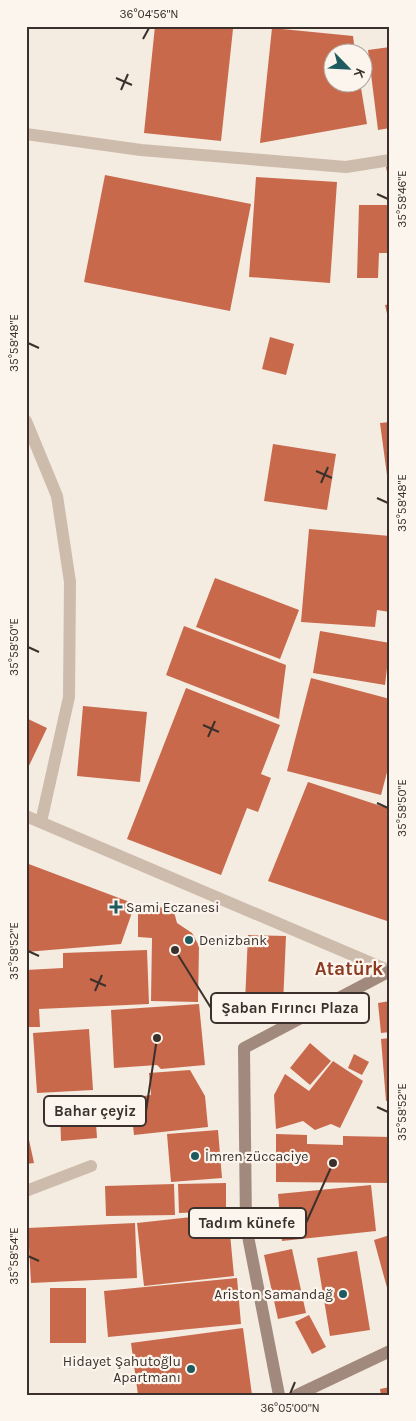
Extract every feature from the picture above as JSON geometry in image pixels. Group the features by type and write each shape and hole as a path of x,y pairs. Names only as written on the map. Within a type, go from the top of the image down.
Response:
{"street":[{"path":"26,134 141,150 346,167 390,160"},
{"path":"26,421 57,496 70,582 70,697 42,822"},
{"path":"26,816 390,971"},
{"path":"279,1395 246,1226 244,1048 390,971"},
{"path":"26,1192 91,1166"},
{"path":"297,1395 390,1352"}],"building":[{"path":"155,26 209,26 233,29 221,141 144,133"},
{"path":"272,28 353,36 354,42 324,42 324,92 362,92 367,124 260,143"},
{"path":"390,47 390,128 378,130 373,92 374,49"},
{"path":"386,167 390,167 390,181 389,181"},
{"path":"105,175 251,204 230,311 84,282"},
{"path":"256,177 337,182 330,283 249,277"},
{"path":"359,205 390,205 390,253 379,253 378,278 357,278"},
{"path":"390,304 390,322 389,322 385,305"},
{"path":"270,337 294,344 286,375 262,369"},
{"path":"390,422 390,475 387,475 380,423"},
{"path":"273,444 336,454 327,510 264,501"},
{"path":"309,529 390,536 390,612 377,610 375,627 301,622"},
{"path":"215,578 299,610 280,659 196,627"},
{"path":"184,626 286,665 279,719 166,675"},
{"path":"320,631 390,643 385,685 313,673"},
{"path":"311,678 390,699 390,761 381,795 287,771"},
{"path":"186,688 280,725 261,774 271,778 258,812 247,808 221,875 127,839"},
{"path":"83,706 147,712 140,782 77,776"},
{"path":"26,718 47,728 26,772"},
{"path":"308,782 390,809 390,922 268,881"},
{"path":"26,863 135,904 121,944 26,952"},
{"path":"138,905 154,905 174,912 177,923 192,933 199,946 198,1002 151,1001 152,938 138,937"},
{"path":"248,935 286,936 283,1004 245,1002"},
{"path":"147,950 149,1004 39,1009 40,1027 26,1027 26,970 63,968 63,953"},
{"path":"390,1001 390,1032 381,1033 378,1003"},
{"path":"199,1004 205,1065 161,1069 157,1065 114,1068 111,1010"},
{"path":"89,1029 93,1090 37,1093 33,1033"},
{"path":"390,1038 390,1101 386,1101 381,1039"},
{"path":"310,1043 331,1061 310,1085 290,1068"},
{"path":"354,1054 369,1062 362,1075 348,1068"},
{"path":"333,1061 363,1081 340,1128 331,1124 315,1130 303,1121 276,1129 274,1095 285,1074 309,1091"},
{"path":"190,1070 205,1096 208,1127 134,1135 130,1098 151,1095 149,1073"},
{"path":"95,1109 97,1138 61,1141 60,1111"},
{"path":"26,1126 34,1163 26,1164"},
{"name":"İmren züccaciye","path":"218,1130 222,1178 171,1182 167,1134"},
{"path":"276,1134 307,1135 307,1144 343,1145 343,1136 390,1137 390,1183 276,1182"},
{"path":"226,1183 226,1211 179,1213 178,1184"},
{"path":"174,1184 175,1215 106,1216 105,1186"},
{"path":"371,1185 376,1231 282,1241 278,1194"},
{"path":"228,1213 234,1276 144,1286 137,1223"},
{"path":"135,1223 137,1278 31,1283 28,1228"},
{"path":"390,1235 390,1294 389,1295 374,1240"},
{"path":"292,1249 306,1313 278,1319 264,1255"},
{"name":"Ariston Samandağ","path":"357,1251 370,1330 330,1336 317,1258"},
{"path":"237,1278 241,1324 108,1337 104,1291"},
{"path":"50,1288 86,1288 86,1343 50,1343"},
{"path":"309,1315 326,1347 312,1354 295,1322"},
{"name":"Hidayet Şahutoğlu Apartmanı","path":"243,1328 252,1395 138,1395 131,1343"},
{"path":"390,1387 390,1395 381,1395 380,1389"}],"place":[{"name":"Sami Eczanesi","path":"116,907"},
{"name":"Denizbank","path":"189,940"},
{"name":"Şaban Fırıncı Plaza","path":"175,950"},
{"name":"Bahar çeyiz","path":"157,1038"},
{"name":"İmren züccaciye","path":"195,1156"},
{"name":"Tadım künefe","path":"333,1163"},
{"name":"Ariston Samandağ","path":"343,1294"},
{"name":"Hidayet Şahutoğlu Apartmanı","path":"191,1369"}],"district":[{"name":"Atatürk","path":"349,968"}]}
